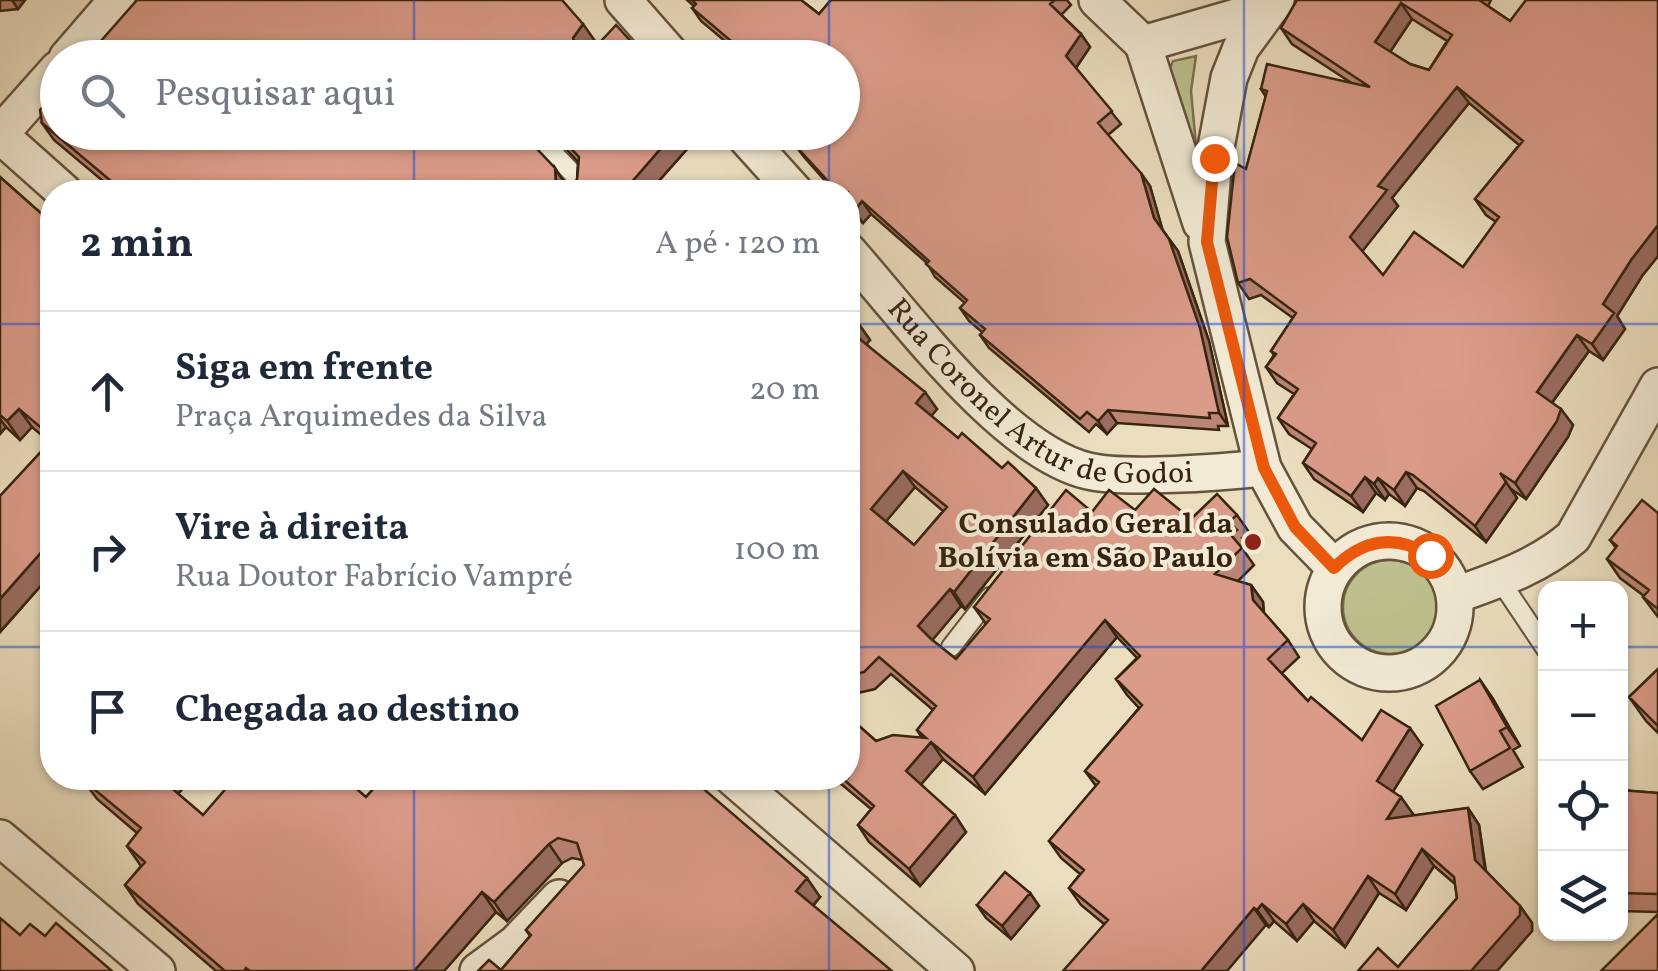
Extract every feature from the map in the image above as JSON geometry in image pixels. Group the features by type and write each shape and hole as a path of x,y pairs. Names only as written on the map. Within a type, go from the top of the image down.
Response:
{"street":[{"path":"84,40 118,0"},
{"path":"1097,0 1143,44 1207,242 1264,468 1295,527 1334,568"},
{"path":"1143,44 1273,4"},
{"path":"1207,242 1214,158 1229,78 1240,48 1273,4"},
{"path":"628,14 655,40"},
{"path":"40,89 0,135 51,180"},
{"path":"757,150 784,180"},
{"name":"Rua Coronel Artur de Godoi","path":"860,264 996,414 1083,481 1264,468"},
{"path":"1456,594 1552,554 1572,537 1658,386"},
{"path":"1396,541 1430,555 1456,594 1454,624 1434,656 1401,673 1382,674 1347,659 1325,627 1324,597 1334,568 1360,547 1396,541"},
{"path":"747,790 956,971"},
{"path":"0,838 156,971"},
{"path":"478,971 516,943 577,878"}],"lane":[{"path":"550,150 578,180"},
{"path":"1499,579 1538,637"},
{"path":"951,647 998,587"}],"green space":[{"path":"1196,56 1191,91 1197,156 1170,68 1173,61"},
{"path":"1390,560 1408,564 1423,574 1433,589 1437,607 1433,625 1423,640 1408,650 1390,654 1372,650 1357,640 1347,625 1343,607 1347,589 1357,574 1372,564"}],"building":[{"path":"137,0 562,0 583,24 574,40 102,40"},
{"path":"692,0 801,0 819,14 831,0 1055,0 1050,4 1081,34 1066,56 1112,111 1098,123 1141,173 1154,218 1169,239 1200,328 1219,413 1209,413 1210,418 1108,410 1098,421 1087,412 1080,419 980,335 985,329 960,308 967,300 926,264 929,261 862,201 860,204 860,180 827,180 800,150 860,150 860,40 730,40 692,8 696,4"},
{"path":"1297,0 1479,0 1510,21 1526,0 1658,0 1658,225 1603,304 1614,313 1592,344 1577,335 1537,392 1561,409 1557,421 1515,483 1500,473 1506,482 1475,526 1406,472 1394,490 1378,478 1374,484 1365,477 1351,496 1303,463 1316,443 1278,418 1298,389 1266,367 1276,354 1271,351 1296,313 1250,279 1238,283 1227,237 1235,163 1246,169 1267,91 1261,89 1267,64 1370,87 1281,28","holes":["1401,3 1452,35 1429,70 1410,64 1375,42","1457,87 1523,141 1475,199 1499,217 1463,267 1414,232 1383,275 1350,237 1387,190 1378,186"]},
{"path":"616,25 630,40 602,40"},
{"path":"74,150 538,150 555,168 556,180 110,180"},
{"path":"572,150 659,150 633,180 577,180 579,157"},
{"path":"0,177 40,212 40,427 19,409 7,421 0,415"},
{"path":"860,339 925,392 916,403 958,438 962,433 1002,468 1008,462 1036,488 954,592 950,589 918,626 931,639 956,659 990,619 974,607 1066,490 1092,512 1109,490 1135,510 1154,489 1191,519 1217,494 1237,515 1229,522 1237,530 1231,535 1242,548 1215,574 1251,585 1253,600 1288,640 1268,659 1308,701 1311,697 1362,740 1381,710 1410,728 1377,781 1401,797 1387,819 1468,808 1475,860 1520,906 1520,915 1471,971 1358,971 1378,948 1398,967 1457,898 1454,877 1422,849 1395,894 1368,876 1333,930 1303,904 1286,924 1262,904 1257,910 1254,908 1201,971 1063,971 1108,920 1069,888 1084,870 1049,841 1099,782 1085,771 1142,705 1116,679 1140,656 1105,620 973,777 931,742 906,771 955,815 909,869 858,825 874,806 856,790 860,790 860,727 876,741 893,735 926,738 917,730 936,706 879,657 860,673","holes":["903,471 947,507 914,545 871,509"]},
{"path":"40,453 40,554 0,599 0,496"},
{"path":"1642,500 1658,513 1658,609 1643,597 1649,590 1607,559 1617,546 1610,540"},
{"path":"1658,669 1658,726 1629,697"},
{"path":"1480,680 1507,727 1500,731 1510,748 1470,771 1436,706"},
{"path":"95,790 174,790 203,815 225,790 358,790 366,797 372,790 705,790 807,878 796,891 892,971 478,971 489,960 501,970 531,935 526,930 584,865 577,843 558,838 494,902 482,892 414,971 225,971 125,885 145,862 127,846 141,828"},
{"path":"1628,791 1658,793 1658,894 1628,893"},
{"path":"1005,872 1030,893 1002,926 977,905"},
{"path":"1658,914 1658,971 1601,971"},
{"path":"0,918 20,935 30,924 45,936 56,923 112,971 0,971"}],"place":[{"name":"Consulado Geral da Bolívia em São Paulo","path":"1253,542"}],"route":[{"path":"1214,158 1207,242 1270,485 1295,527 1334,568 1360,547 1378,542 1396,541 1430,555"}]}
